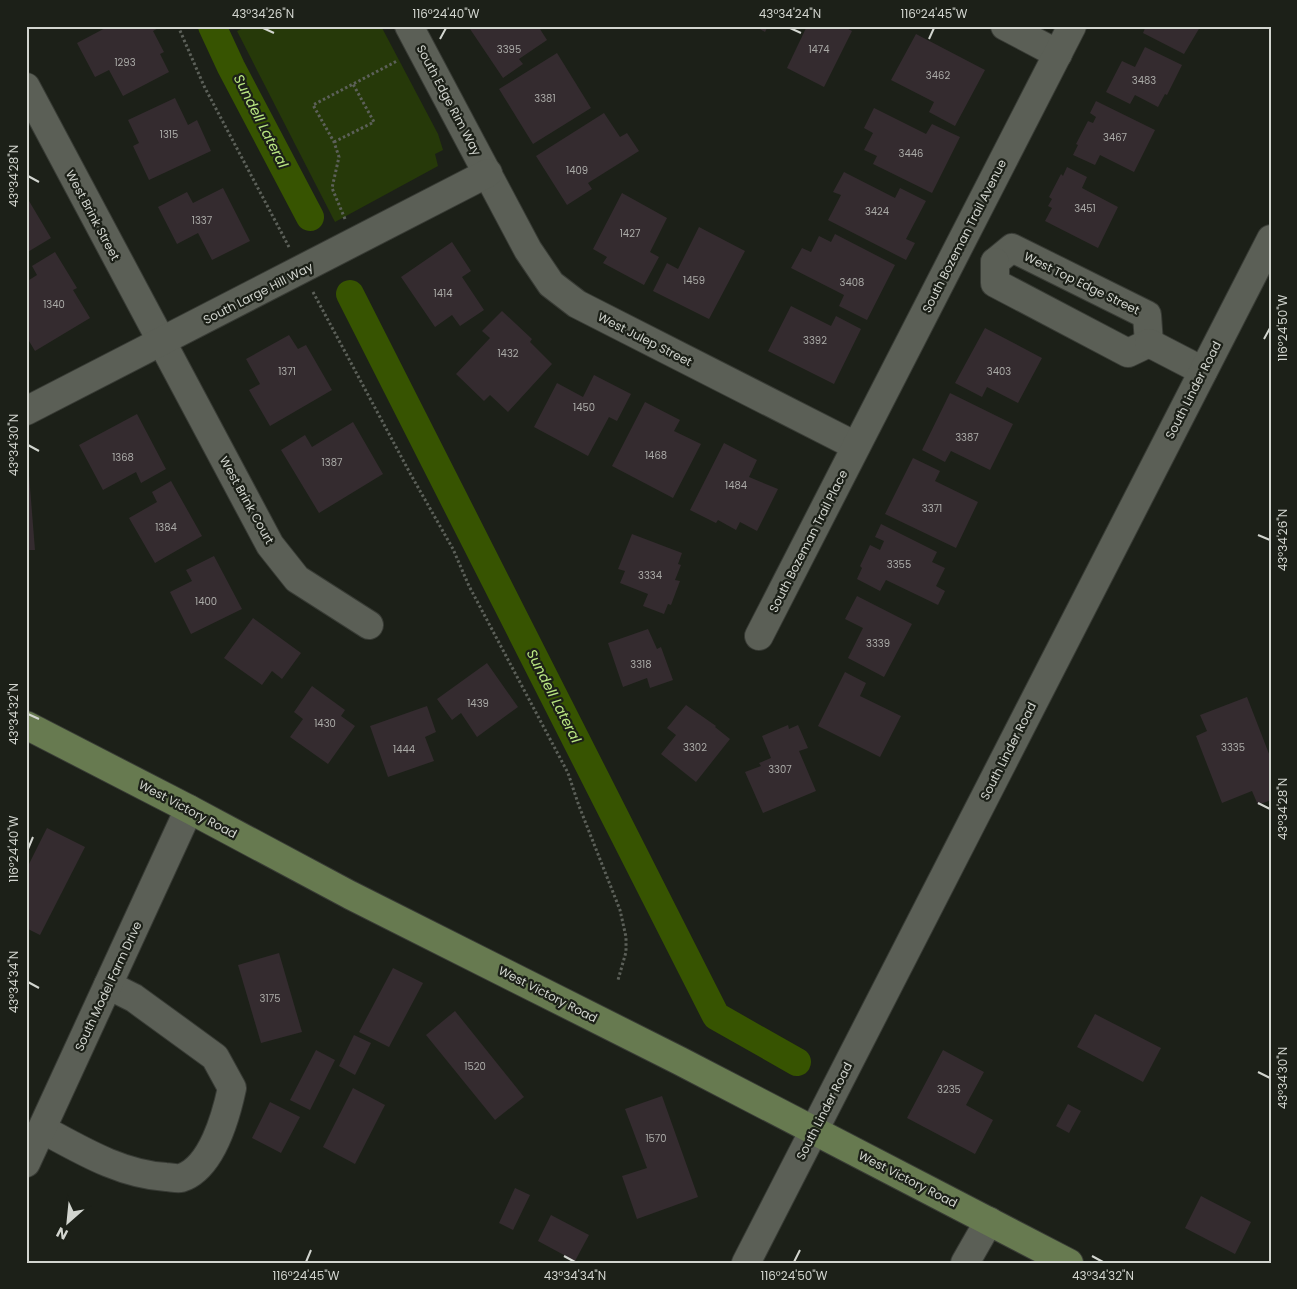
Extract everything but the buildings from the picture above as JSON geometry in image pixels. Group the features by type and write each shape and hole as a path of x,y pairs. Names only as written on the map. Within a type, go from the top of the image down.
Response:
{"main road":[{"name":"West Victory Road","path":"26,725 350,895 814,1130 1069,1263"}],"street":[{"name":"South Edge Rim Way","path":"409,26 488,173"},
{"path":"1005,26 1058,54"},
{"name":"South Bozeman Trail Avenue","path":"856,446 1072,26"},
{"name":"West Brink Street","path":"26,87 161,343"},
{"name":"South Large Hill Way","path":"26,411 488,173"},
{"name":"West Julep Street","path":"488,173 528,250 551,284 577,304 856,446"},
{"name":"South Linder Road","path":"746,1263 1271,239"},
{"path":"960,245 995,262 995,283 1128,353 1149,343 1203,371"},
{"name":"West Top Edge Street","path":"995,262 1012,248 1147,315 1149,343"},
{"name":"West Brink Court","path":"161,343 270,545 297,579 370,624"},
{"name":"South Bozeman Trail Place","path":"759,636 856,446"},
{"name":"South Model Farm Drive","path":"26,1163 189,809"},
{"path":"42,1129 111,1165 149,1176 181,1178 204,1162 225,1120 232,1088 215,1057 134,998 108,985"},
{"path":"965,1263 989,1221"}],"path":[{"path":"178,26 204,86 411,475 453,549 469,586 568,773 620,910 626,937 626,952 618,980"},
{"path":"346,221 332,188 339,157 334,142 313,105 402,58"},
{"path":"334,142 374,122 352,84"}],"green space":[{"path":"248,26 381,26 438,134 443,150 435,154 438,166 335,222 237,31"}],"waterway":[{"name":"Sundell Lateral","path":"212,26 231,67 310,217"},
{"name":"Sundell Lateral","path":"350,294 716,1016 797,1062"}]}
